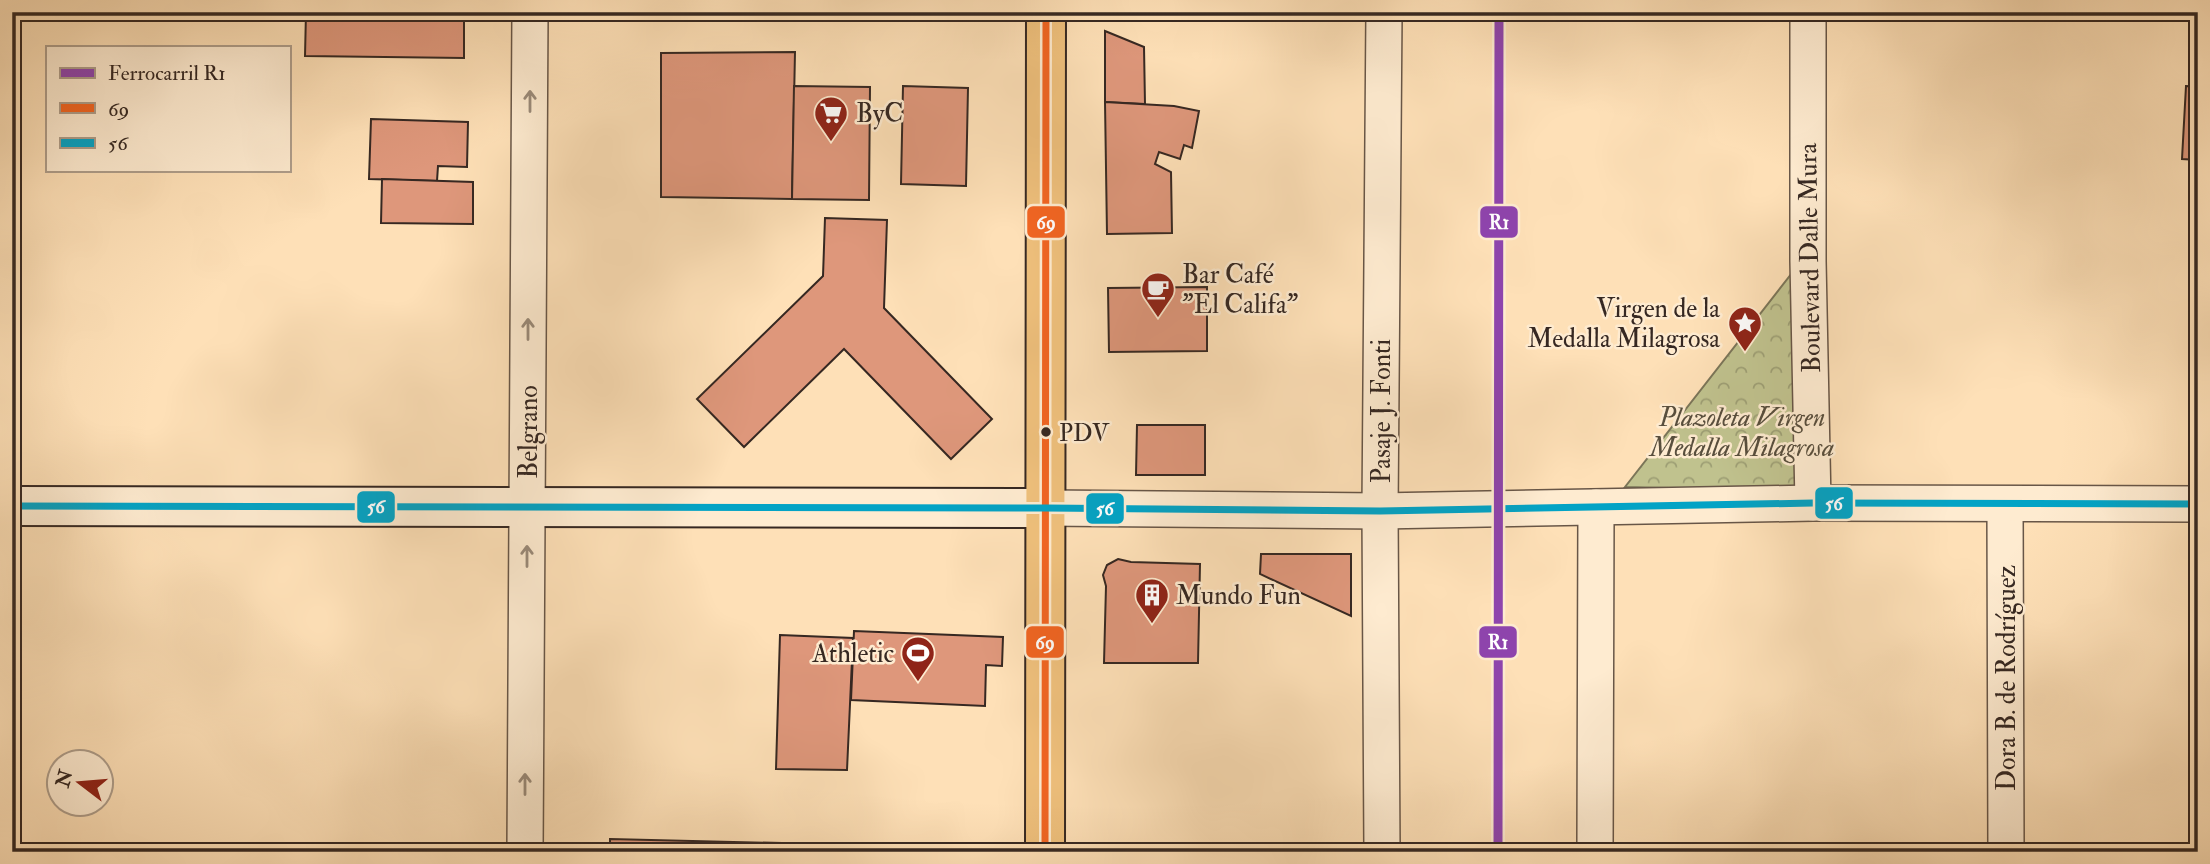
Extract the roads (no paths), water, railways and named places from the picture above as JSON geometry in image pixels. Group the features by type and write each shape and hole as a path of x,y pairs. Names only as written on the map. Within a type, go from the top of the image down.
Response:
{"highway":[{"path":"1045,852 1046,12"}],"main road":[{"path":"12,506 1046,508"}],"street":[{"name":"Belgrano","path":"525,852 530,12"},
{"name":"Pasaje J. Fonti","path":"1382,852 1380,511 1384,12"},
{"name":"Boulevard Dalle Mura","path":"1808,12 1808,261 1814,503"},
{"path":"1046,508 1380,511 1814,503 2198,504"},
{"name":"Dora B. de Rodríguez","path":"2005,505 2006,852"},
{"path":"1595,852 1596,507"}],"rail line":[{"name":"R1","path":"1498,852 1499,12"}],"place":[{"name":"ByC","path":"831,143"},
{"name":"Bar Café \"El Califa\"","path":"1158,319"},
{"name":"Virgen de la Medalla Milagrosa","path":"1745,353"},
{"name":"PDV","path":"1046,432"},
{"name":"Mundo Fun","path":"1152,625"},
{"name":"Athletic","path":"918,683"}],"park label":[{"name":"Plazoleta Virgen Medalla Milagrosa","path":"1742,432"}]}
